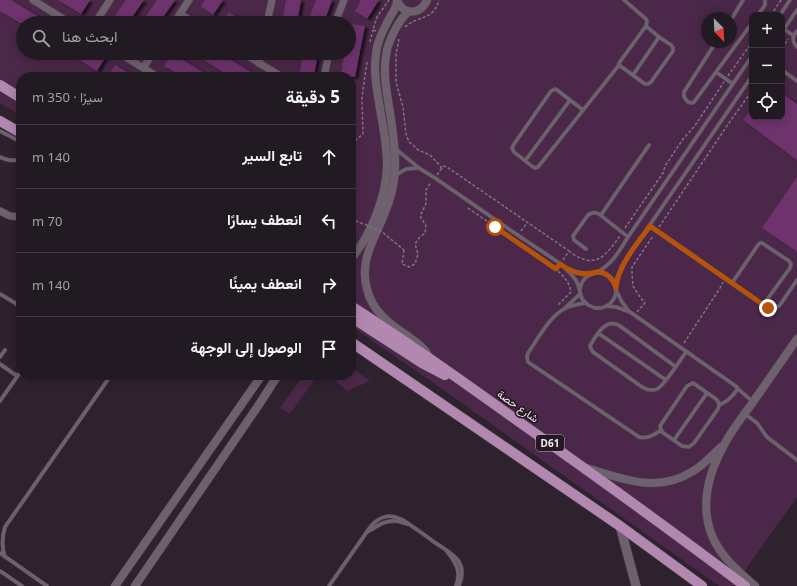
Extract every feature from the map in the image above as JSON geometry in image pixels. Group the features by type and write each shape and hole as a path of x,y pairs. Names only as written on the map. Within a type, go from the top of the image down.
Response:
{"main road":[{"path":"0,85 16,95"},
{"path":"0,121 16,130"},
{"name":"شارع حصة","path":"356,309 465,383 660,522 745,586"},
{"path":"356,320 432,369 465,383"},
{"name":"D61","path":"356,345 620,526 702,586"},
{"path":"356,349 365,351"},
{"path":"620,526 636,586"}],"street":[{"path":"33,0 59,16"},
{"path":"99,16 110,0"},
{"path":"183,16 180,14 189,0"},
{"path":"269,16 272,0"},
{"path":"338,16 344,0"},
{"path":"395,0 403,9 409,12"},
{"path":"356,252 364,241 372,224 386,178 386,149 375,64 377,45 395,8 395,0"},
{"path":"427,0 423,8 409,12 402,18 387,49 385,60 386,92 394,148 394,176 388,204 366,256 364,269 365,283 369,297 377,310 391,324 421,346 429,358"},
{"path":"130,60 150,72"},
{"path":"143,68 148,60"},
{"path":"254,60 274,72"},
{"path":"325,72 328,60"},
{"path":"0,211 10,216 16,217"},
{"path":"755,586 729,562 714,539 707,517 706,500 708,482 725,443 797,339"},
{"path":"115,586 259,380"},
{"path":"135,586 275,380"},
{"path":"583,467 647,484 671,481 692,472 702,465 725,443"}],"lane":[{"path":"583,110 557,90 555,89 551,91 514,144 512,148 514,152 533,167 538,167 619,65 646,26 647,21 646,18 624,0"},
{"path":"736,12 744,0"},
{"path":"760,12 765,5 765,0"},
{"path":"782,12 790,0"},
{"path":"785,27 797,10"},
{"path":"619,65 645,84 648,84 673,51 671,46 646,26"},
{"path":"712,48 684,92 684,97 688,102 694,102 749,27"},
{"path":"785,31 794,36"},
{"path":"797,31 794,36 794,41 797,47"},
{"path":"633,75 659,37"},
{"path":"566,308 580,292 582,281 589,275 605,268 611,263 749,60"},
{"path":"716,72 733,84"},
{"path":"785,72 797,80"},
{"path":"606,306 614,298 616,280 623,264 749,80"},
{"path":"525,161 570,100"},
{"path":"0,131 16,139"},
{"path":"601,216 649,145"},
{"path":"394,148 419,168 567,269 576,280 582,299 585,303 594,308 606,306 616,307 630,312"},
{"path":"0,163 1,157 16,161"},
{"path":"394,176 406,169 419,168"},
{"path":"586,249 574,240 573,236 590,213 595,212 628,237"},
{"path":"650,226 763,305 771,308 776,308 778,306 797,280"},
{"path":"732,283 760,243 789,262 791,264 790,268 763,305"},
{"path":"567,269 581,273 602,273 609,276 622,302 630,312 736,386 753,402"},
{"path":"0,294 15,303"},
{"path":"585,303 566,308 556,315 547,325 528,353 528,362 639,437 650,437 661,430"},
{"path":"676,367 618,324 608,324 602,328 591,344 590,348 592,351 642,387 649,390 656,390 662,386 676,367 686,352"},
{"path":"598,333 666,380"},
{"path":"0,357 5,350"},
{"path":"0,364 16,375"},
{"path":"0,401 16,377"},
{"path":"0,531 5,527 108,380"},
{"path":"693,383 695,384 718,400 718,409 693,444 689,447 684,446 674,440 661,430 661,424 689,385 693,383"},
{"path":"719,405 729,399 737,388"},
{"path":"674,440 708,393"},
{"path":"745,414 757,423 767,437 797,460"},
{"path":"329,586 366,532 379,524 395,521 409,524 454,555 461,566 462,574 459,586"},
{"path":"5,527 2,542 6,556"},
{"path":"446,549 458,569 456,586"},
{"path":"0,553 47,586"},
{"path":"0,570 22,586"}],"path":[{"path":"370,45 377,17 395,0"},
{"path":"405,28 411,22 426,17 432,13 437,7 439,0"},
{"path":"773,12 781,0"},
{"path":"373,30 382,33"},
{"path":"400,36 396,54 396,82 403,107 406,134 410,142 418,150 430,155 442,168"},
{"path":"356,221 381,231 404,250 402,264 409,268 415,264 418,254 415,244 425,233 426,226 420,216 426,204 426,190 444,166 583,260 591,261 600,258 608,252 663,173 665,166 683,139 694,127 749,46"},
{"path":"356,139 362,134 362,97 368,60"},
{"path":"634,315 645,303 633,286 632,267 749,95"},
{"path":"463,204 556,269 570,283 572,292 557,307 560,311"},
{"path":"560,264 569,251"},
{"path":"680,347 722,285 723,280 721,276"}],"shaded area":[{"path":"0,0 797,0 797,497 734,586 719,586 356,329 356,72 16,72 16,113 0,103"},
{"path":"356,371 370,381 347,391 335,380 356,380"},
{"path":"300,380 314,380 290,414 280,408"}],"building":[{"path":"0,0 11,0 37,16 16,16 16,21 0,11"},
{"path":"58,0 90,0 81,14"},
{"path":"126,0 144,0 133,16 115,16"},
{"path":"157,0 175,0 164,16 146,16"},
{"path":"205,0 223,0 213,15 201,6"},
{"path":"286,0 301,0 298,16 283,16"},
{"path":"316,0 332,0 326,16 310,16"},
{"path":"361,0 379,0 367,19 355,11"},
{"path":"229,12 235,16 226,16"},
{"path":"356,25 365,26 356,72 341,72 343,60 356,60"},
{"path":"79,60 104,60 97,71"},
{"path":"168,60 183,60 203,72 174,72 164,66"},
{"path":"203,60 231,60 251,72 223,72"},
{"path":"302,60 317,60 315,72 300,72"},
{"path":"115,65 127,72 111,72"},
{"path":"785,95 797,104 797,160 743,120 749,112 749,120 785,120"},
{"path":"797,177 797,252 762,228"}],"route":[{"path":"495,227 556,269 560,264 567,269 576,272 586,274 597,272 606,274 612,280 616,288 616,280 620,269 650,226 768,308"}]}
